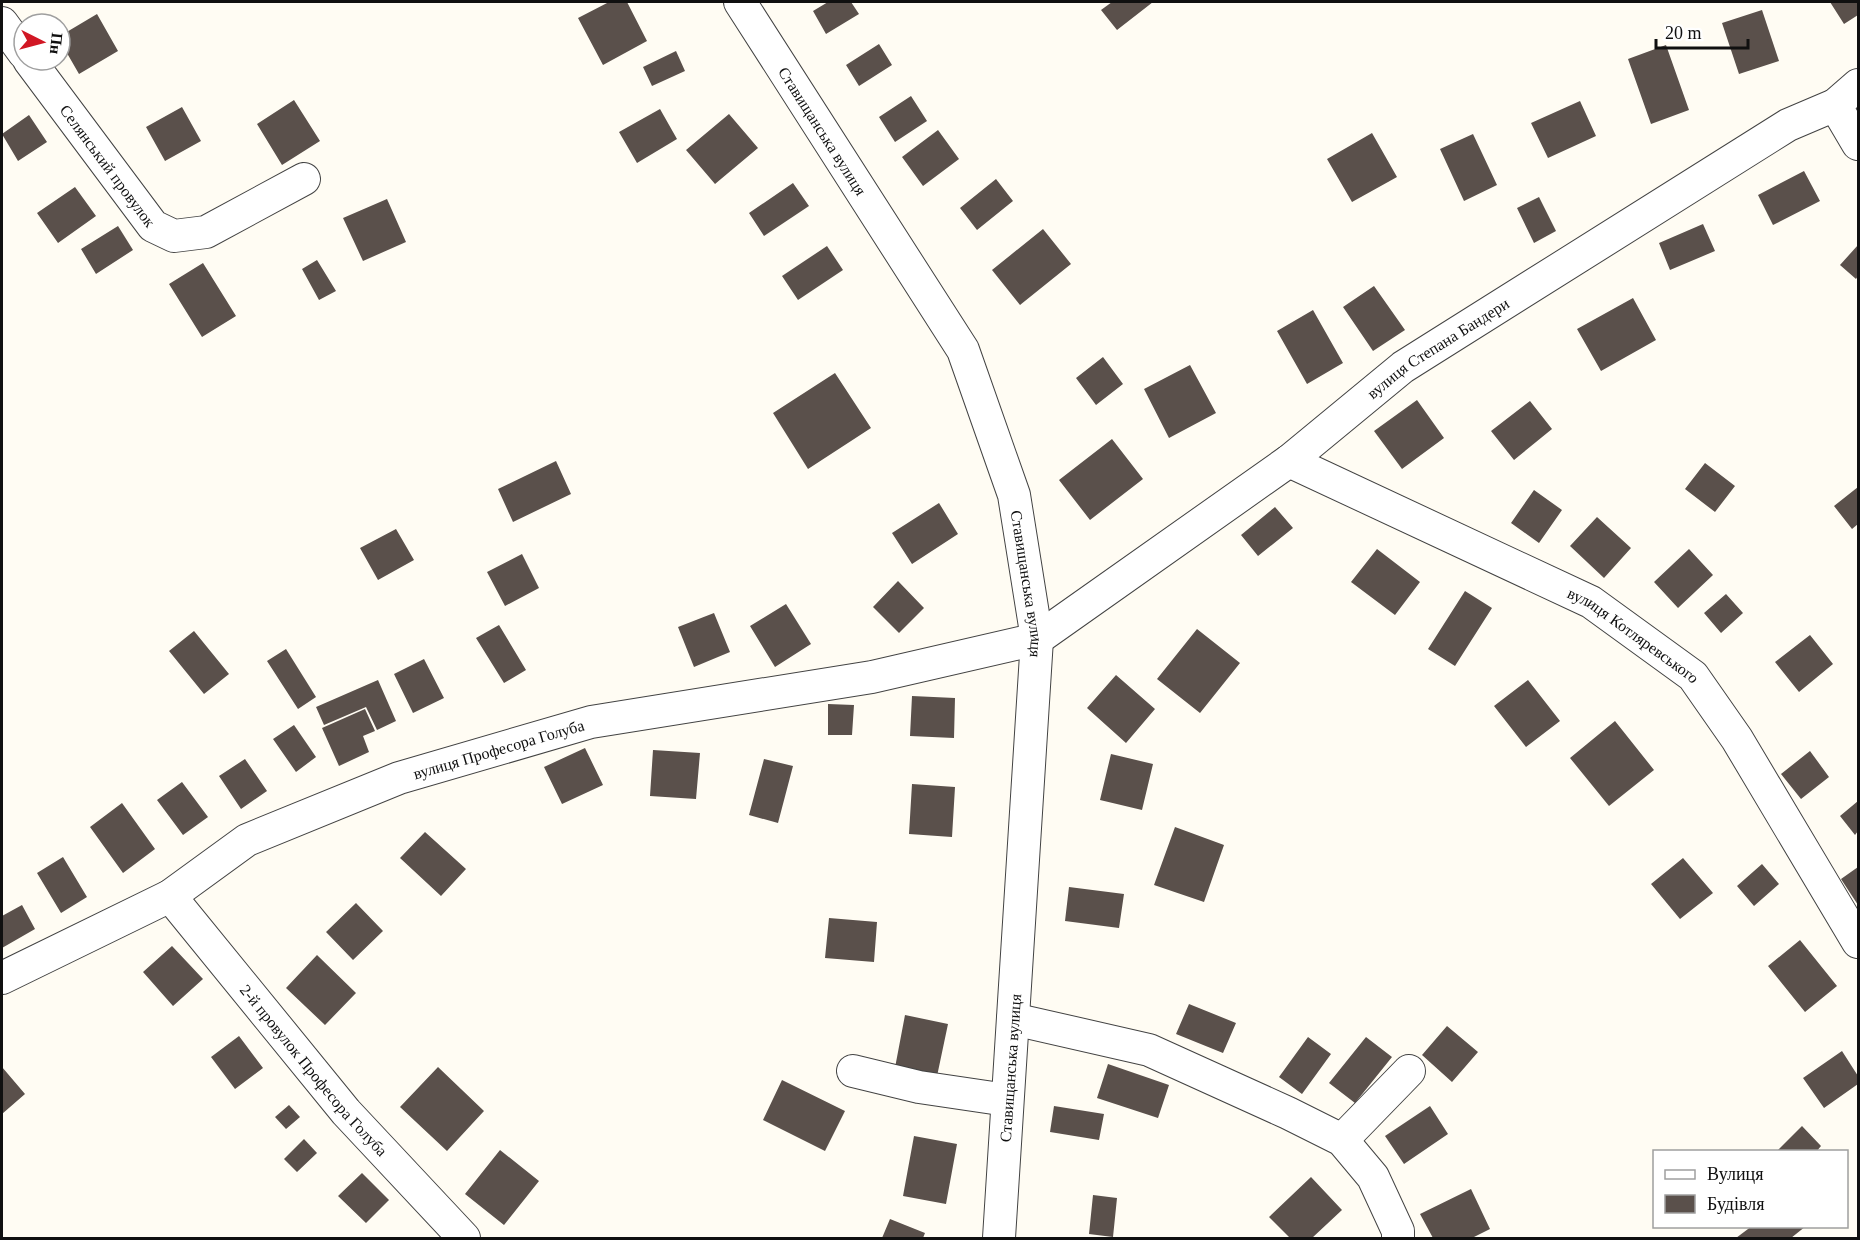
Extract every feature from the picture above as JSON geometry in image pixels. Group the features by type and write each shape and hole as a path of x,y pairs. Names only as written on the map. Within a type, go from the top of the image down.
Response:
{"street":[{"name":"Ставищанська вулиця","path":"740,2 963,350 1014,495 1037,639 999,1239"},
{"path":"2,23 12,37"},
{"name":"Селянський провулок","path":"38,72 153,226 174,236 206,231 304,180"},
{"name":"вулиця Степана Бандери","path":"1037,639 1289,461 1403,367 1788,125 1834,105 1858,85"},
{"path":"1834,105 1858,144"},
{"name":"вулиця Котляревського","path":"1289,461 1591,602 1693,676 1737,740 1858,942"},
{"name":"вулиця Професора Голуба","path":"2,978 170,896 247,840 399,778 591,722 872,677 1037,639"},
{"name":"2-й провулок Професора Голуба","path":"170,896 346,1112 464,1239"},
{"path":"1012,1019 1149,1050 1342,1140 1373,1177 1398,1231 1398,1239"},
{"path":"853,1071 920,1087 1007,1100"},
{"path":"1342,1140 1409,1071"}],"building":[{"path":"609,2 627,2 647,41 603,65 578,18"},
{"path":"828,2 851,2 859,14 826,34 813,11"},
{"path":"1112,2 1153,2 1117,30 1101,10"},
{"path":"1830,2 1858,2 1858,15 1844,24"},
{"path":"1762,10 1779,61 1739,74 1722,23"},
{"path":"97,14 118,51 79,74 72,62 72,29"},
{"path":"879,44 892,65 859,86 846,65"},
{"path":"1666,45 1689,110 1651,124 1628,59"},
{"path":"676,51 685,71 652,86 643,67"},
{"path":"911,96 927,121 895,142 879,117"},
{"path":"294,100 320,141 282,165 257,124"},
{"path":"1580,101 1596,136 1548,158 1531,123"},
{"path":"182,107 201,141 165,161 146,127"},
{"path":"660,109 677,139 637,163 619,132"},
{"path":"729,114 758,148 715,184 686,150"},
{"path":"29,115 47,142 18,161 2,134"},
{"path":"938,130 959,159 923,186 902,157"},
{"path":"1372,133 1397,177 1352,202 1327,159"},
{"path":"1473,134 1497,185 1464,201 1440,149"},
{"path":"1804,171 1820,201 1773,225 1758,195"},
{"path":"996,179 1013,201 977,230 960,208"},
{"path":"793,183 809,206 764,236 749,213"},
{"path":"75,187 96,216 58,243 37,213"},
{"path":"1539,197 1556,231 1534,243 1517,208"},
{"path":"387,199 406,242 363,261 343,218"},
{"path":"1703,224 1715,251 1670,270 1659,243"},
{"path":"118,226 133,250 96,274 81,249"},
{"path":"1043,229 1071,264 1020,305 992,270"},
{"path":"1858,245 1858,276 1856,279 1840,265"},
{"path":"827,246 843,270 798,300 782,276"},
{"path":"317,260 336,291 319,300 302,269"},
{"path":"203,263 236,316 202,337 169,284"},
{"path":"1374,286 1405,330 1373,351 1343,307"},
{"path":"1633,298 1656,340 1601,371 1577,329"},
{"path":"1313,310 1343,363 1307,384 1277,331"},
{"path":"1103,357 1123,384 1096,405 1076,378"},
{"path":"1190,365 1216,413 1169,438 1144,389"},
{"path":"835,373 871,428 808,469 773,413"},
{"path":"1417,400 1444,438 1402,469 1374,431"},
{"path":"1530,401 1552,429 1514,460 1491,431"},
{"path":"1112,439 1143,479 1090,520 1059,480"},
{"path":"556,461 571,494 513,522 498,489"},
{"path":"1705,463 1735,486 1715,512 1685,489"},
{"path":"1858,487 1858,524 1852,529 1834,506"},
{"path":"1534,490 1562,510 1539,543 1511,523"},
{"path":"939,503 958,534 912,564 892,533"},
{"path":"1275,507 1293,528 1258,556 1241,535"},
{"path":"1597,517 1631,548 1604,578 1570,546"},
{"path":"396,529 414,560 378,580 360,548"},
{"path":"1377,549 1420,582 1395,615 1351,582"},
{"path":"1689,549 1713,575 1678,608 1654,582"},
{"path":"522,554 539,588 505,606 487,572"},
{"path":"898,581 924,608 899,633 873,607"},
{"path":"1465,591 1492,608 1455,666 1428,649"},
{"path":"1726,594 1743,613 1721,633 1704,613"},
{"path":"786,604 811,644 775,667 750,626"},
{"path":"714,613 730,652 694,667 678,627"},
{"path":"499,625 526,670 504,683 476,638"},
{"path":"1197,629 1240,663 1200,713 1157,679"},
{"path":"194,631 229,674 204,694 169,651"},
{"path":"1810,635 1833,664 1799,692 1775,662"},
{"path":"286,649 316,697 298,709 267,661"},
{"path":"424,659 444,698 413,713 394,674"},
{"path":"1116,675 1155,709 1126,743 1087,708"},
{"path":"378,680 396,721 377,730 366,707 324,725 316,707"},
{"path":"1528,680 1560,721 1526,747 1494,706"},
{"path":"912,696 955,698 954,738 910,736"},
{"path":"828,704 854,705 852,735 828,735"},
{"path":"365,709 375,731 363,736 369,752 339,766 322,728"},
{"path":"1615,721 1654,770 1609,806 1570,758"},
{"path":"294,725 316,757 296,772 273,739"},
{"path":"585,748 603,785 562,804 544,767"},
{"path":"653,750 700,753 696,799 650,796"},
{"path":"1810,751 1829,777 1801,799 1781,774"},
{"path":"1111,754 1153,764 1142,810 1100,800"},
{"path":"245,759 267,791 241,809 219,776"},
{"path":"764,759 793,766 778,823 749,815"},
{"path":"182,782 208,817 183,835 157,800"},
{"path":"912,784 955,787 952,837 909,834"},
{"path":"1858,801 1858,831 1855,835 1840,816"},
{"path":"122,803 155,849 123,873 90,827"},
{"path":"1175,827 1224,845 1204,902 1154,885"},
{"path":"425,832 466,869 441,896 400,858"},
{"path":"63,857 87,897 61,913 37,873"},
{"path":"1683,858 1713,893 1680,919 1651,884"},
{"path":"1762,864 1779,884 1754,906 1737,886"},
{"path":"1858,867 1858,905 1841,879"},
{"path":"1069,887 1124,894 1119,928 1065,921"},
{"path":"356,903 383,931 353,960 326,932"},
{"path":"22,905 35,929 2,948 2,916"},
{"path":"829,918 877,922 874,962 825,958"},
{"path":"1800,940 1837,986 1805,1012 1768,966"},
{"path":"172,946 203,979 173,1006 143,972"},
{"path":"317,955 356,993 325,1025 286,988"},
{"path":"1189,1004 1236,1023 1223,1053 1176,1034"},
{"path":"905,1015 948,1024 936,1081 894,1073"},
{"path":"1447,1026 1478,1052 1452,1082 1422,1055"},
{"path":"239,1036 263,1068 235,1089 211,1057"},
{"path":"1308,1037 1331,1054 1302,1094 1279,1077"},
{"path":"1366,1037 1392,1057 1355,1103 1329,1083"},
{"path":"1842,1051 1858,1076 1858,1084 1824,1108 1803,1078"},
{"path":"1108,1064 1169,1085 1158,1118 1097,1098"},
{"path":"2,1067 25,1094 2,1114"},
{"path":"438,1067 484,1111 447,1151 400,1107"},
{"path":"782,1080 845,1111 825,1151 763,1120"},
{"path":"289,1105 300,1117 286,1129 275,1117"},
{"path":"1054,1106 1104,1114 1099,1140 1050,1132"},
{"path":"1430,1106 1448,1134 1404,1164 1385,1136"},
{"path":"1802,1126 1821,1146 1818,1150 1778,1150"},
{"path":"914,1136 957,1144 946,1204 903,1196"},
{"path":"304,1139 317,1153 297,1172 284,1159"},
{"path":"500,1150 539,1181 504,1225 465,1194"},
{"path":"362,1173 389,1200 366,1223 338,1196"},
{"path":"1311,1177 1342,1210 1312,1238 1290,1238 1269,1217"},
{"path":"1471,1189 1490,1229 1472,1238 1433,1238 1420,1214"},
{"path":"1093,1195 1117,1198 1113,1237 1089,1234"},
{"path":"890,1219 925,1233 923,1238 882,1238"},
{"path":"1749,1228 1804,1228 1791,1238 1736,1238"}]}
